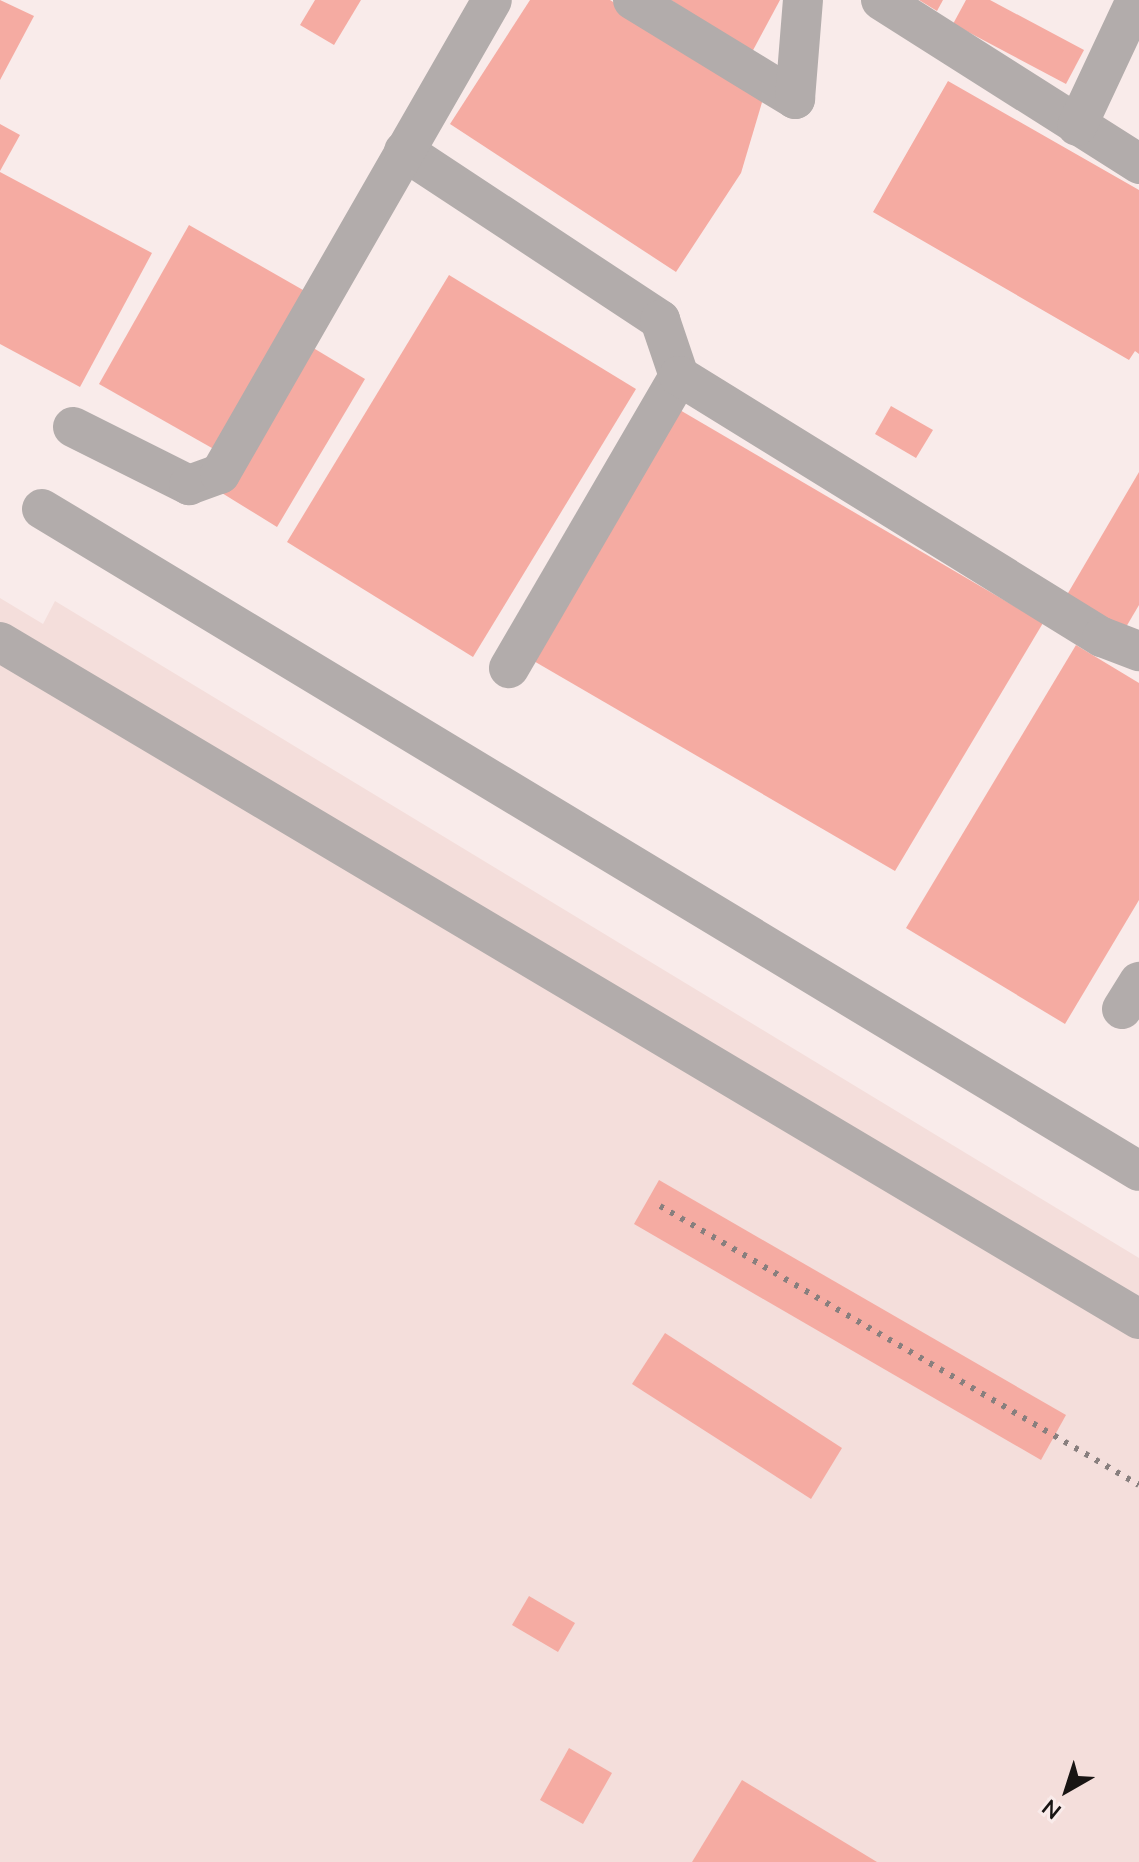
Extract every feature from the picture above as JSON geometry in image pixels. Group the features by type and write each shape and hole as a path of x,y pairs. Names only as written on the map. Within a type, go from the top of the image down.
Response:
{"street":[{"path":"73,427 189,485 220,474 492,0"},
{"path":"633,0 795,99 803,0"},
{"path":"881,0 1139,164"},
{"path":"1077,126 1136,0"},
{"path":"404,151 660,320 679,376 1102,637 1139,651"},
{"path":"509,668 679,376"},
{"path":"42,509 1139,1171"},
{"path":"0,642 1139,1319"}],"shaded area":[{"path":"0,598 43,624 55,601 1139,1258 1139,1862 0,1862"}],"building":[{"path":"0,0 34,16 0,80"},
{"path":"315,0 361,0 334,45 300,25"},
{"path":"530,0 610,0 763,99 741,173 676,272 450,124"},
{"path":"671,0 780,0 751,54"},
{"path":"919,0 943,0 937,11"},
{"path":"966,0 990,0 1084,50 1066,84 953,24"},
{"path":"948,81 1139,190 1139,354 1135,351 1129,360 873,212"},
{"path":"0,124 20,135 0,171"},
{"path":"0,172 152,253 80,387 0,344"},
{"path":"189,225 317,298 226,456 99,384"},
{"path":"449,275 636,389 473,657 287,542"},
{"path":"305,343 365,379 277,527 217,490"},
{"path":"673,406 1043,623 895,871 532,660"},
{"path":"891,406 933,430 916,458 875,434"},
{"path":"1139,472 1139,605 1119,639 1061,605"},
{"path":"1076,645 1139,683 1139,900 1065,1024 906,928"},
{"path":"659,1180 1066,1415 1041,1460 634,1224"},
{"path":"665,1333 842,1448 811,1499 632,1384"},
{"path":"529,1596 575,1623 558,1652 512,1625"},
{"path":"569,1748 612,1773 583,1824 540,1800"},
{"path":"742,1780 877,1862 692,1862"}],"railway":[{"path":"660,1206 1139,1485"}]}
